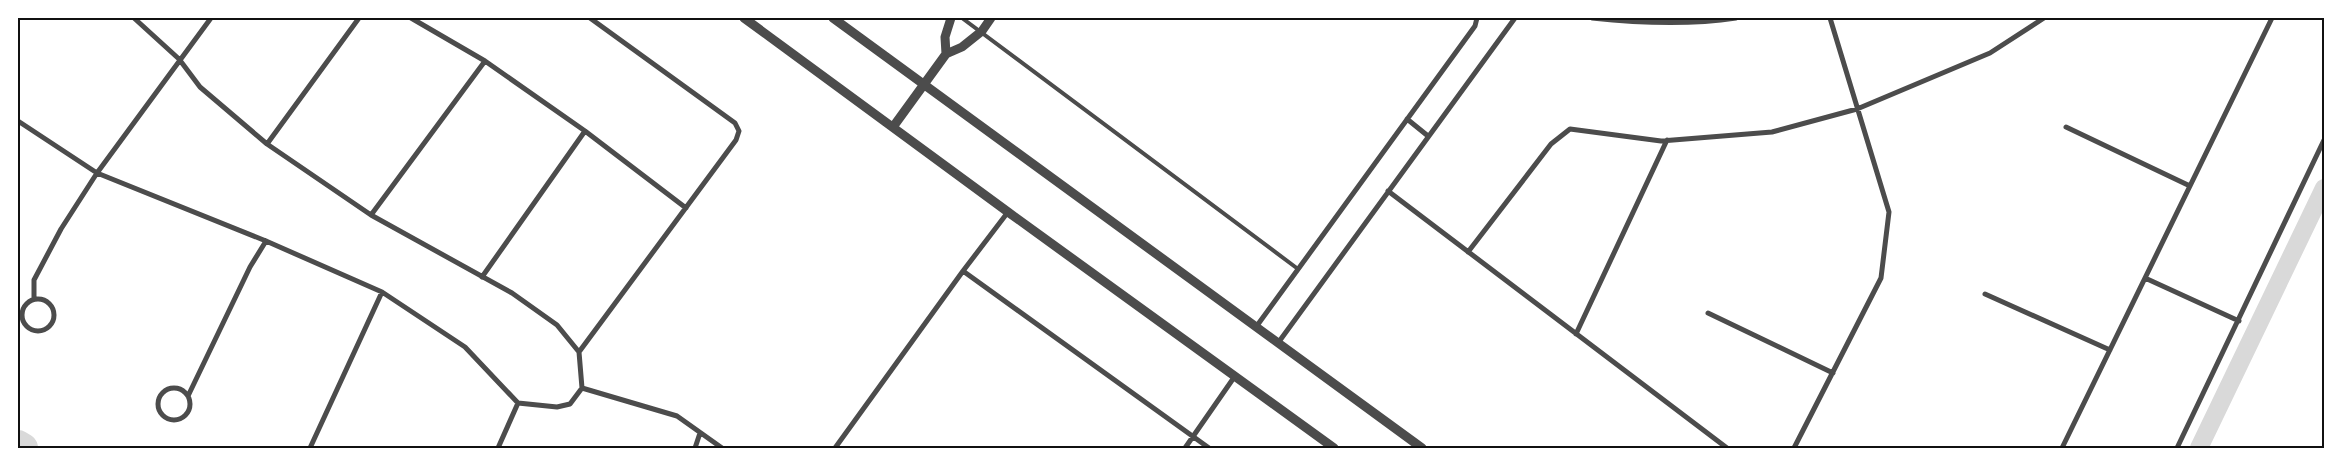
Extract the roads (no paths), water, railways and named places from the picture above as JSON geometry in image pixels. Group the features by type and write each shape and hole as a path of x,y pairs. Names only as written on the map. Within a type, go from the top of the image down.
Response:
{"street":[{"path":"18,121 97,173 266,241 382,292 465,347 518,404 557,407 570,404 582,388 579,352 557,325 512,292 372,215 267,144 200,86 179,59 134,18"},
{"path":"34,299 46,301 54,310 52,322 42,330 30,328 23,319 25,307 34,299 34,280 61,229 97,173 211,18"},
{"path":"267,144 359,18"},
{"path":"411,18 484,61 585,131 686,208"},
{"path":"579,352 736,140 739,131 735,123 590,18"},
{"path":"744,18 1334,448"},
{"path":"833,18 1422,448"},
{"path":"946,54 945,37 951,18"},
{"path":"893,126 946,54 962,47 982,31 991,18"},
{"path":"1256,327 1474,26 1477,18"},
{"path":"1278,344 1515,18"},
{"path":"1592,18 1712,22 1736,18"},
{"path":"1794,448 1881,278 1889,212 1830,18"},
{"path":"1468,252 1551,144 1570,129 1666,140 1772,132 1857,109 1990,54 2044,18"},
{"path":"2062,448 2272,18"},
{"path":"372,215 484,61"},
{"path":"1407,119 1428,136"},
{"path":"2066,127 2190,186"},
{"path":"482,277 585,131"},
{"path":"1576,334 1666,140"},
{"path":"2177,448 2324,140"},
{"path":"1388,191 1727,448"},
{"path":"836,448 962,271 1008,212"},
{"path":"188,396 178,388 165,390 158,400 160,413 170,420 182,418 190,408 188,396 250,267 266,241"},
{"path":"962,271 1209,448"},
{"path":"2145,278 2239,321"},
{"path":"310,448 382,292"},
{"path":"1985,294 2110,350"},
{"path":"1708,314 1833,373"},
{"path":"1185,448 1235,376"},
{"path":"582,388 677,416 722,448"},
{"path":"498,448 518,404"},
{"path":"695,448 700,433"}],"lane":[{"path":"962,18 982,31 1298,269"}],"waterway":[{"path":"2199,448 2324,188"},
{"path":"18,445 23,448"}]}
